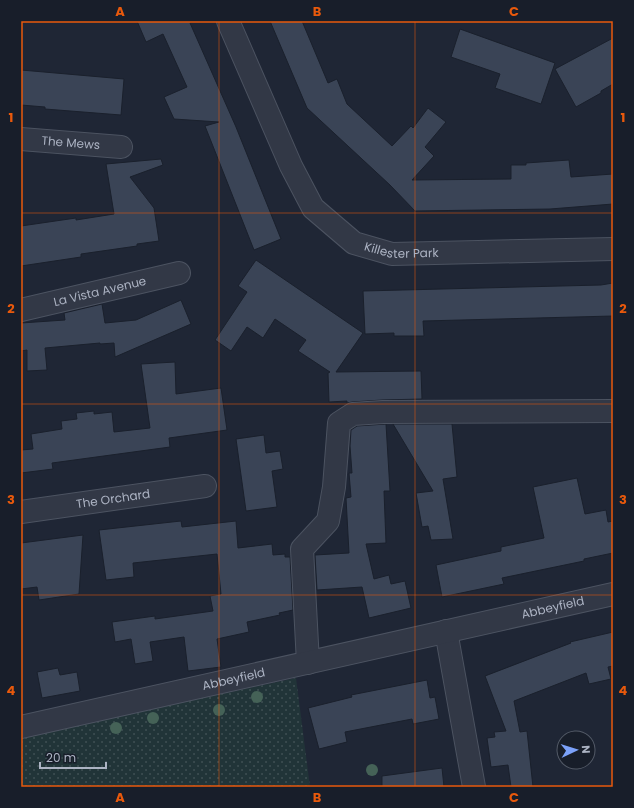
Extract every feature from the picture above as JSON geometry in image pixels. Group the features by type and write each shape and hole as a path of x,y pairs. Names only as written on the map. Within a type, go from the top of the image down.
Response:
{"street":[{"name":"Killester Park","path":"228,21 291,166 312,208 354,243 392,254 613,249"},
{"name":"The Mews","path":"21,140 120,148"},
{"name":"La Vista Avenue","path":"21,310 179,273"},
{"path":"308,663 302,549 328,521 334,486 339,423 353,414 383,412 613,411"},
{"name":"The Orchard","path":"21,512 205,486"},
{"name":"Abbeyfield","path":"21,727 613,594"},
{"path":"446,631 474,787"}],"green space":[{"path":"296,678 310,787 21,787 21,739 112,717"}],"building":[{"path":"137,21 194,21 190,23 236,127 281,239 254,250 205,126 219,122 174,119 164,97 187,87 163,34 146,42"},
{"path":"270,21 302,21 328,83 337,79 347,104 392,146 411,126 413,128 428,108 446,122 425,147 434,156 412,180 511,179 511,165 526,165 526,163 569,160 571,177 613,174 613,204 550,209 415,211 390,185 307,108"},
{"path":"460,29 555,63 541,104 495,88 500,74 451,57"},
{"path":"613,38 613,84 601,91 601,93 576,107 555,69"},
{"path":"21,70 124,79 121,115 45,109 45,107 21,105"},
{"path":"161,159 163,165 130,177 154,208 159,241 137,244 137,246 81,254 81,257 21,266 21,226 114,214 106,164"},
{"path":"256,260 363,333 336,372 421,371 422,399 347,403 347,401 329,402 328,373 330,372 298,351 306,340 275,319 263,338 247,327 231,351 215,340 247,292 238,286"},
{"path":"613,283 613,316 423,321 424,336 394,336 394,333 365,334 363,291 601,285"},
{"path":"181,300 191,324 115,357 114,343 45,348 47,370 27,371 27,350 21,351 21,323 65,320 64,313 102,304 105,323 136,320"},
{"path":"175,362 176,394 221,388 227,430 169,438 170,447 52,463 53,469 21,473 21,450 33,449 31,434 62,429 61,421 77,419 76,413 94,411 94,414 112,412 114,432 150,428 141,364"},
{"path":"386,424 390,491 384,491 386,543 366,544 374,579 389,575 391,584 405,581 411,608 369,618 362,587 317,590 315,555 349,553 346,498 351,497 349,473 352,473 350,446 351,430 357,426"},
{"path":"393,424 452,424 457,477 443,479 453,539 431,540 428,526 422,527 416,493 433,491"},
{"path":"264,435 266,453 280,451 283,469 272,471 277,507 246,511 236,439"},
{"path":"577,478 585,514 606,510 608,522 613,521 613,553 584,559 584,561 502,578 504,584 442,597 436,565 501,551 501,547 544,538 533,487"},
{"path":"181,521 182,527 236,521 238,548 272,544 273,555 285,554 285,557 290,557 293,610 279,613 280,615 247,622 249,632 217,639 221,667 188,671 184,637 150,642 153,661 135,664 131,639 115,642 112,622 155,616 155,619 213,611 210,596 221,594 217,554 133,563 134,577 106,580 99,530"},
{"path":"83,535 79,594 39,600 37,587 21,589 21,543"},
{"path":"613,632 613,666 608,667 611,679 589,684 586,673 514,701 520,732 527,731 533,787 511,787 508,765 491,767 487,738 495,737 494,732 506,731 485,676 571,643 570,642"},
{"path":"58,668 60,675 77,672 80,691 42,698 37,672"},
{"path":"427,680 430,698 435,697 439,719 413,724 412,719 345,732 347,742 319,749 308,708 352,697 351,695"},
{"path":"442,768 444,787 382,787 382,776"}]}
